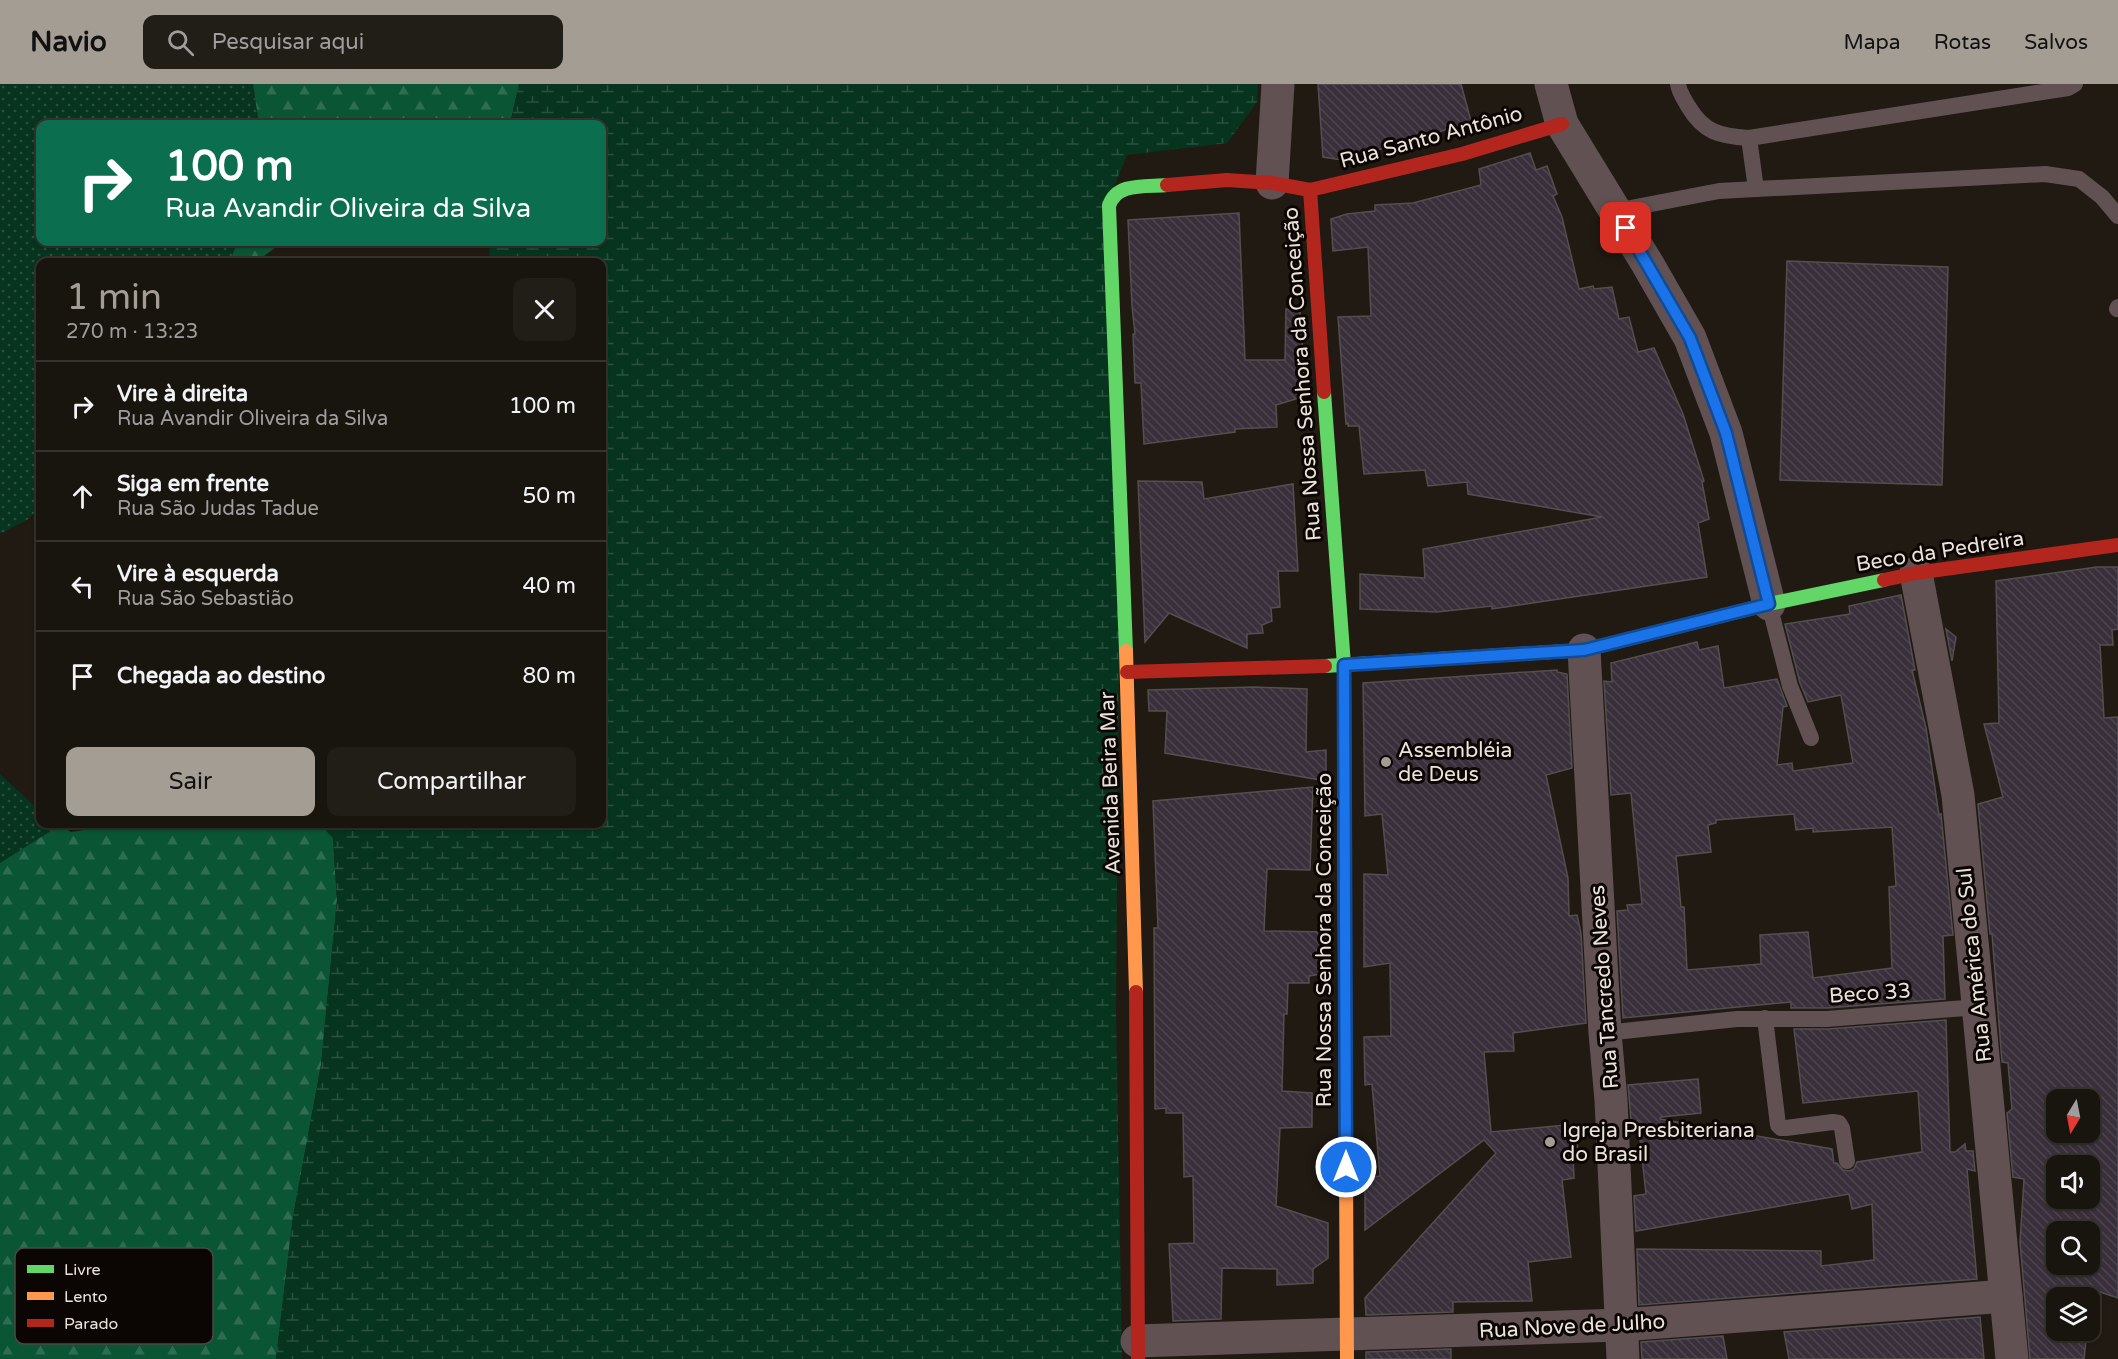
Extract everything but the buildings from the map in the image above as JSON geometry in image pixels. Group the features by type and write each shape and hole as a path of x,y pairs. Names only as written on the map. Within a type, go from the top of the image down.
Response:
{"street":[{"path":"1278,84 1272,183 1310,190"},
{"path":"1551,84 1562,124 1690,338 1726,433 1769,604"},
{"name":"Rua Santo Antônio","path":"1310,190 1462,154 1562,124"},
{"name":"Avenida Beira Mar","path":"1137,1350 1136,966 1109,206 1115,192 1122,189 1227,180 1272,183"},
{"name":"Rua Nossa Senhora da Conceição","path":"1310,190 1344,665 1346,1347"},
{"name":"Beco da Pedreira","path":"1127,672 1344,665 1584,650 1769,604 1916,573 2118,544"},
{"name":"Rua América do Sul","path":"1916,573 1958,795 2012,1359"},
{"name":"Rua Tancredo Neves","path":"1584,650 1605,1033 1611,1100 1623,1359"},
{"name":"Rua Nove de Julho","path":"1137,1350 1346,1347 2006,1296"}],"lane":[{"path":"1678,84 1679,91 1697,121 1710,130 1731,137 1749,138 2068,88 2075,84"},
{"path":"1749,138 1756,189"},
{"path":"1615,211 1719,191 2045,174 2079,179 2102,197 2118,216"},
{"path":"1769,604 1790,686 1811,738"},
{"name":"Beco 33","path":"1605,1033 1737,1019 1827,1019 1978,1006"},
{"path":"1765,1018 1778,1125 1786,1128 1839,1123 1842,1128 1847,1161"}],"green space":[{"path":"0,84 253,84 258,120 36,120 36,246 236,246 231,258 36,258 36,511 27,520 0,534"},
{"path":"253,84 519,84 511,120 258,120"},
{"path":"519,84 1258,84 1257,102 1227,143 1127,155 1104,212 1120,516 1116,1010 1122,1359 276,1359 293,1217 321,1065 337,900 333,838 324,828 606,828 606,258 490,258 489,246 606,246 606,120 511,120"},
{"path":"236,246 278,246 261,258 231,258"},
{"path":"0,774 36,807 36,828 55,828 0,863"},
{"path":"55,828 64,828 71,832 96,828 324,828 333,838 337,900 321,1065 293,1217 276,1359 0,1359 0,863"}],"traffic: fast":[{"path":"1126,651 1109,206 1113,198 1125,189 1167,185"},
{"path":"1324,392 1344,665 1345,976"},
{"path":"1325,666 1584,650 1769,604 1884,580"}],"traffic: slow":[{"path":"1126,651 1136,992"},
{"path":"1345,976 1347,1359"}],"traffic: jam":[{"path":"1167,185 1227,180 1272,183 1310,190 1462,154 1562,124"},
{"path":"1310,190 1324,392"},
{"path":"1884,580 1916,573 2118,545"},
{"path":"1127,672 1325,666"},
{"path":"1136,992 1138,1359"}],"place":[{"name":"Assembléia de Deus","path":"1386,762"},
{"name":"Igreja Presbiteriana do Brasil","path":"1550,1142"}],"route":[{"path":"1346,1167 1344,665 1584,650 1769,604 1726,433 1690,338 1626,228"}]}
